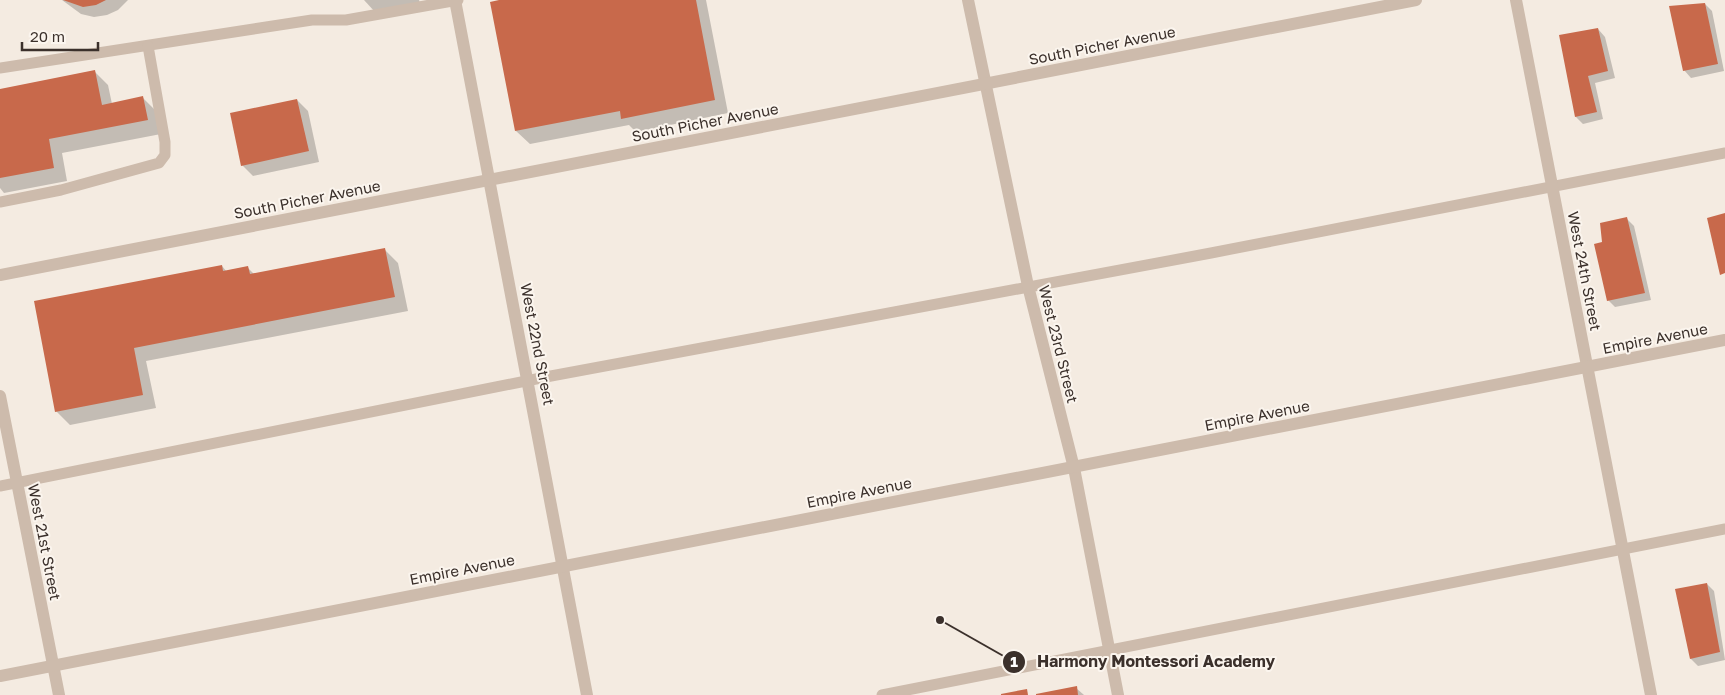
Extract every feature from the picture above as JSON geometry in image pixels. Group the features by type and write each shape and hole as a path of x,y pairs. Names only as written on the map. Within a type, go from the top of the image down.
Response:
{"street":[{"name":"West 22nd Street","path":"456,0 588,695"},
{"name":"West 23rd Street","path":"968,0 1028,286 1074,468 1118,695"},
{"name":"South Picher Avenue","path":"0,275 987,85 1416,0"},
{"name":"West 24th Street","path":"1516,0 1651,695"},
{"name":"Empire Avenue","path":"0,676 1725,340"},
{"name":"West 21st Street","path":"0,396 58,695"}],"lane":[{"path":"0,68 312,20 346,20 456,0"},
{"path":"0,202 61,190 159,163 165,155 165,142 148,46"},
{"path":"0,486 528,381 1725,153"},
{"path":"882,695 1725,529"}],"building":[{"path":"63,0 106,0 96,5 83,7"},
{"path":"499,0 696,0 715,100 621,119 620,111 515,131 490,2"},
{"path":"1705,3 1718,64 1683,71 1669,6"},
{"path":"1598,28 1608,71 1588,76 1597,112 1575,117 1559,35"},
{"path":"95,70 102,105 143,96 148,120 49,139 54,168 0,178 0,89"},
{"path":"297,99 309,151 241,166 230,113"},
{"path":"1725,213 1725,273 1720,275 1707,218"},
{"path":"1627,217 1645,293 1607,301 1594,244 1602,242 1600,223"},
{"path":"385,248 395,297 134,348 143,395 55,412 34,301 222,265 223,271 248,266 250,274"},
{"path":"1707,583 1720,652 1690,659 1675,589"},
{"path":"1077,686 1078,695 1036,695 1036,694"},
{"path":"1027,689 1028,695 1001,695 1001,694"}],"place":[{"name":"Harmony Montessori Academy","path":"940,620"}]}
